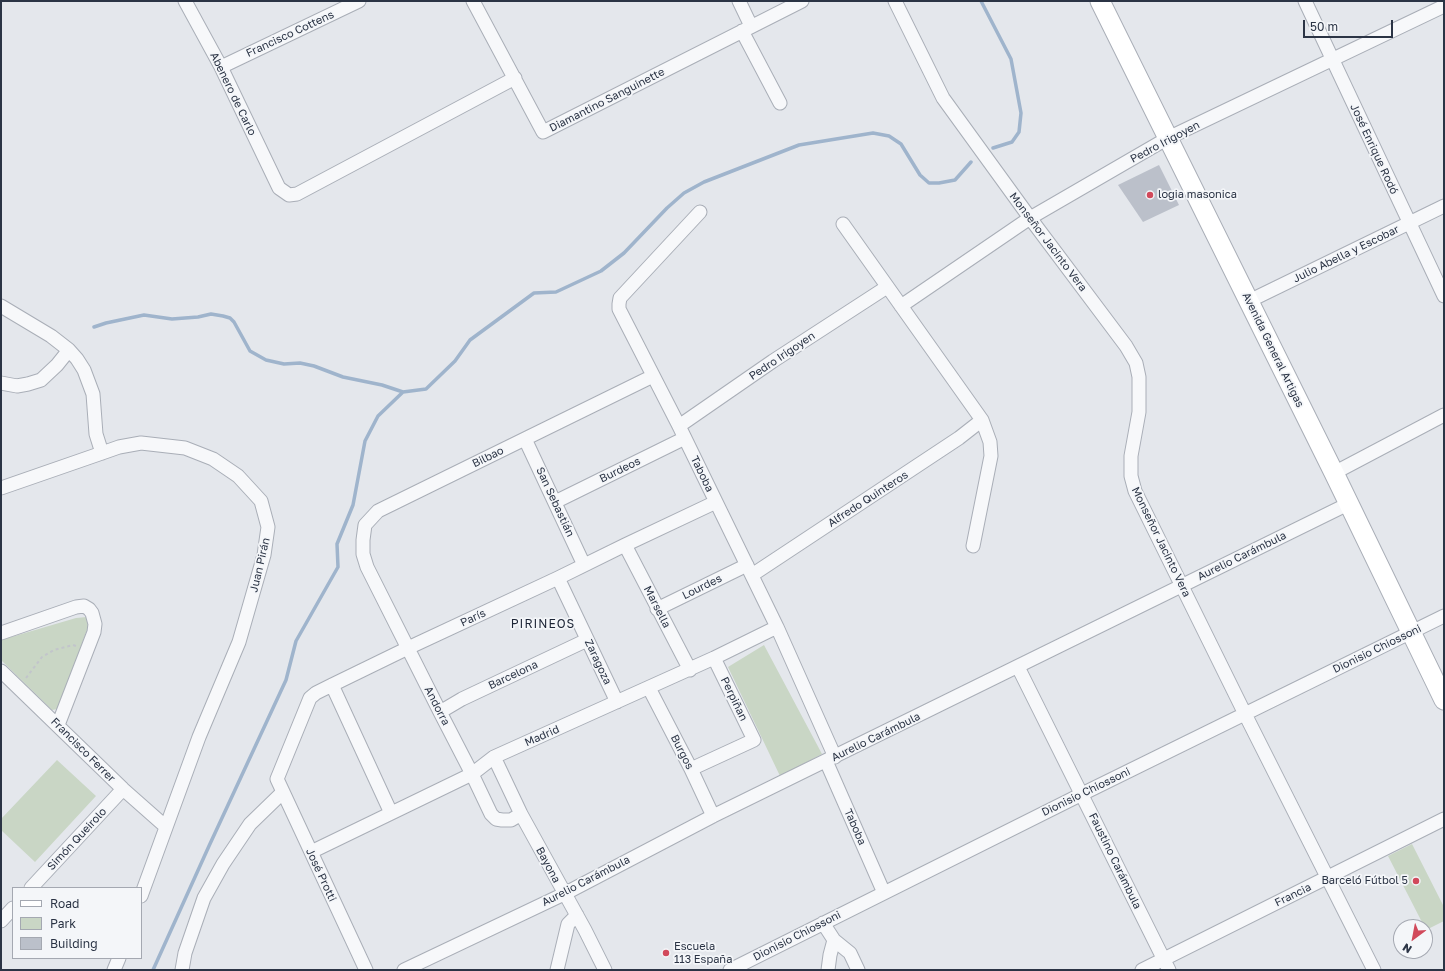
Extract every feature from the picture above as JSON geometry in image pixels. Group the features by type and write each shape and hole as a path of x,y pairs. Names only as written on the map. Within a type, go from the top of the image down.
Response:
{"main road":[{"name":"Avenida General Artigas","path":"1100,1 1334,472 1348,504 1444,700"}],"street":[{"name":"Abenero de Carlo","path":"185,1 221,67 279,188 289,195 297,194 515,78"},
{"name":"Francisco Cottens","path":"221,67 359,1"},
{"name":"Diamantino Sanguinette","path":"473,1 544,132 802,1"},
{"path":"739,1 747,28 780,103"},
{"name":"Monseñor Jacinto Vera","path":"895,1 943,98 1030,218 1126,346 1136,363 1139,377 1139,412 1131,456 1131,476 1135,491 1374,970"},
{"name":"José Enrique Rodó","path":"1305,1 1444,296"},
{"name":"Pedro Irigoyen","path":"901,306 1030,218 1168,138 1444,6"},
{"name":"Julio Abella y Escobar","path":"1249,301 1444,206"},
{"name":"Taboba","path":"700,212 620,298 619,309 685,438 777,627 884,893"},
{"path":"843,224 982,420 990,442 991,456 973,546"},
{"name":"Pedro Irigoyen","path":"679,426 773,361 887,287"},
{"path":"1,306 51,336 69,350 84,370 93,394 96,434 102,452"},
{"path":"1,383 17,386 41,380 57,365 69,350"},
{"name":"Bilbao","path":"367,567 363,554 365,525 378,511 653,376"},
{"path":"1334,472 1444,415"},
{"name":"Alfredo Quinteros","path":"749,570 959,438 982,420"},
{"name":"Burdeos","path":"555,502 685,438"},
{"name":"San Sebastián","path":"525,439 584,565"},
{"name":"Juan Pirán","path":"1,488 102,452 142,443 186,448 213,459 238,476 261,501 268,527 264,555 239,642 199,737 142,893"},
{"name":"París","path":"277,779 310,698 316,693 716,502"},
{"name":"Aurelio Carámbula","path":"404,970 420,966 564,894 713,816 1348,504"},
{"name":"Marsella","path":"624,545 690,670"},
{"name":"Andorra","path":"367,567 491,814 496,819 511,820 521,814"},
{"name":"Lourdes","path":"657,609 749,570"},
{"name":"Zaragoza","path":"558,578 616,702"},
{"path":"1,633 76,607 84,606 92,613 95,624 58,725"},
{"name":"Dionisio Chiossoni","path":"730,970 1082,794 1444,616"},
{"name":"Madrid","path":"311,852 472,774 494,757 690,670 777,627"},
{"name":"Barcelona","path":"440,712 587,640"},
{"name":"Perpiñan","path":"691,769 754,740 714,658"},
{"name":"Faustino Carámbula","path":"1018,667 1166,965"},
{"name":"Francisco Ferrer","path":"1,671 123,789 166,827"},
{"path":"332,685 391,813"},
{"name":"Burgos","path":"649,688 691,769 713,816"},
{"name":"Bayona","path":"494,757 521,814 564,894 577,914 605,970"},
{"name":"José Protti","path":"277,779 366,970"},
{"name":"Simón Queirolo","path":"32,887 123,789"},
{"path":"182,970 185,953 204,898 223,864 250,824 283,792"},
{"name":"Francia","path":"1142,970 1166,965 1327,878 1444,820"},
{"path":"1,921 12,909"},
{"path":"557,970 568,924 577,914"},
{"path":"823,923 834,940 850,953 858,970"},
{"path":"828,970 834,940"},
{"path":"114,970 119,959"}],"path":[{"path":"20,688 29,673 42,657 54,650 73,646 87,649"}],"green space":[{"path":"87,617 88,627 58,709 52,710 1,660 1,640 76,618"},
{"path":"764,645 822,754 780,776 728,667"},
{"path":"57,760 96,796 35,862 1,830 1,819"},
{"name":"Barceló Fútbol 5","path":"1412,844 1444,907 1444,921 1433,926 1433,919 1420,919 1388,856"}],"building":[{"name":"logia masonica","path":"1159,165 1179,205 1143,222 1118,185"}],"waterway":[{"path":"981,1 1011,59 1021,113 1019,132 1012,142 993,148"},
{"path":"153,970 286,680 296,641 338,567 337,544 353,505 365,441 378,416 403,392 426,389 455,361 470,340 534,293 556,292 601,271 624,253 667,208 684,193 704,182 799,145 873,133 889,136 901,144 920,175 929,183 955,180 971,162"},
{"path":"94,327 144,315 172,319 198,317 211,314 223,316 230,318 234,322 250,351 266,360 284,364 300,363 314,366 343,377 382,385 403,392"}],"place":[{"name":"logia masonica","path":"1150,195"},
{"name":"Barceló Fútbol 5","path":"1416,881"},
{"name":"Escuela 113 España","path":"666,953"}],"district":[{"name":"PIRINEOS","path":"543,624"}]}
